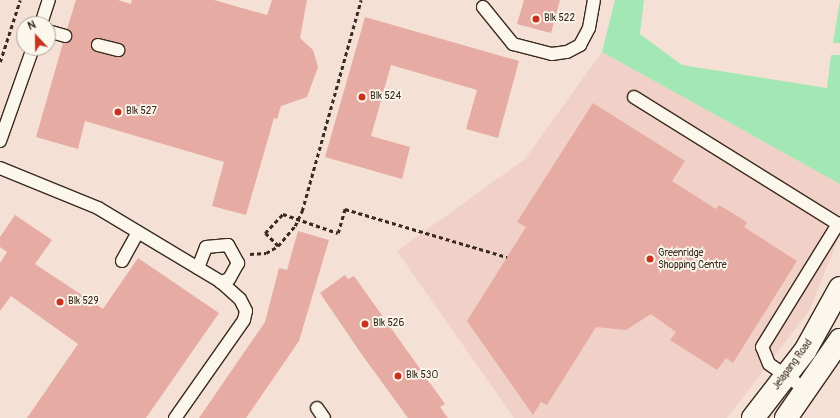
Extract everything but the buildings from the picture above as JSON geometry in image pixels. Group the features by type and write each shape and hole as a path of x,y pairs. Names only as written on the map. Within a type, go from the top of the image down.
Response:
{"street":[{"name":"Jelapang Road","path":"753,418 805,351 840,288"},
{"path":"786,418 808,391 840,340"}],"lane":[{"path":"43,16 48,0"},
{"path":"483,7 513,44 552,54 567,52 580,45 589,28 594,0"},
{"path":"56,33 65,36"},
{"path":"98,44 118,50"},
{"path":"0,141 30,56"},
{"path":"634,97 839,224 764,341 765,359 808,391"},
{"path":"0,168 98,208 221,282 240,299 246,316 175,418"},
{"path":"122,261 138,232"},
{"path":"198,268 200,255 215,244 228,245 236,255 236,272 221,282"}],"path":[{"path":"0,62 20,0"},
{"path":"236,255 266,253 278,246 295,226 302,211 361,0"},
{"path":"278,246 265,233 283,214 338,233 346,209 507,257"}],"shaded area":[{"path":"602,52 840,184 840,235 809,311 727,418 514,418 397,251 525,159"}],"green space":[{"path":"615,0 644,0 640,34 682,65 827,88 831,55 840,55 840,184 602,52"},
{"path":"840,0 840,43 833,43"}],"place":[{"name":"Blk 522","path":"536,19"},
{"name":"Blk 524","path":"362,97"},
{"name":"Blk 527","path":"118,112"},
{"name":"Greenridge Shopping Centre","path":"650,259"},
{"name":"Blk 529","path":"60,302"},
{"name":"Blk 526","path":"365,324"},
{"name":"Blk 530","path":"398,376"}]}
